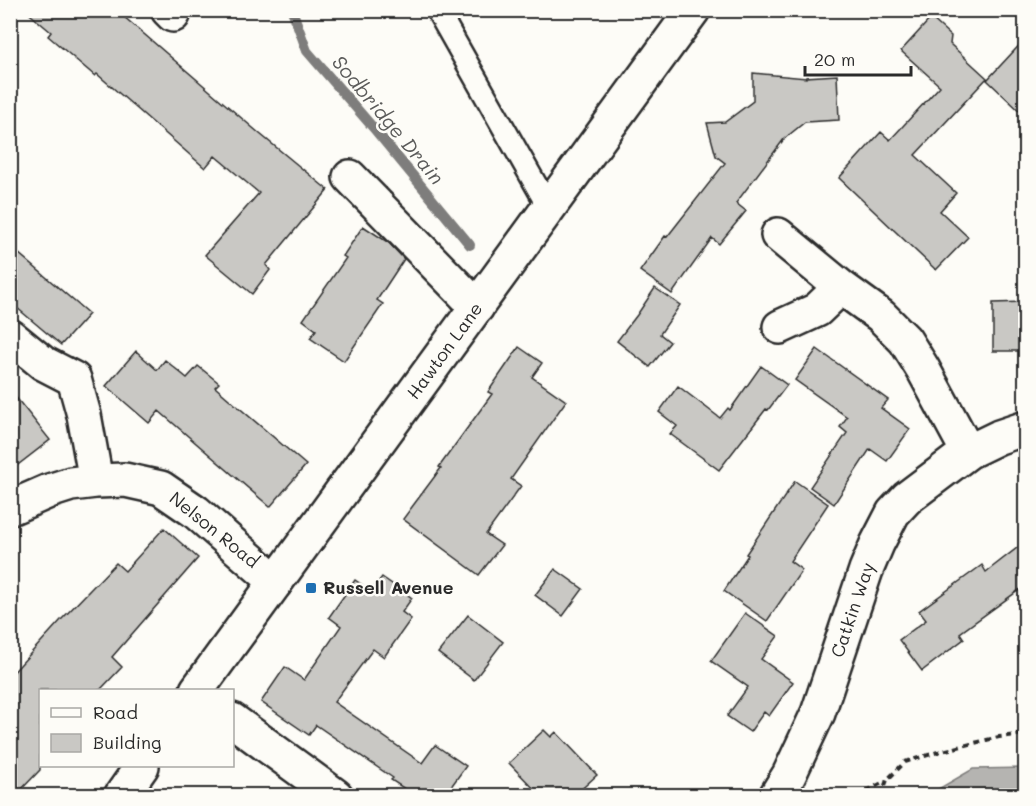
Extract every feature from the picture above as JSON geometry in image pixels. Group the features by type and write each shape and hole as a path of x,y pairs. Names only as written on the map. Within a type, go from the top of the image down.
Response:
{"street":[{"name":"Hawton Lane","path":"198,689 693,10"},
{"path":"350,177 477,307"},
{"path":"778,235 841,287 881,316 904,340 923,369 968,452"},
{"path":"780,327 817,310 841,287"},
{"path":"10,336 43,363 74,379 84,415 96,481"},
{"name":"Catkin Way","path":"776,795 789,775 818,713 866,570 893,513 907,498 968,452 999,437 1026,428"},
{"name":"Nelson Road","path":"10,508 71,484 126,480 161,488 196,512 276,582"},
{"path":"234,721 336,795"},
{"path":"120,795 141,767"}],"lane":[{"path":"437,10 549,208"}],"path":[{"path":"857,795 887,780 905,762 999,737 1026,734"},
{"path":"881,795 887,780"}],"shaded area":[{"path":"1025,768 1025,795 928,795 973,769"}],"building":[{"path":"25,10 116,10 328,190 266,265 270,270 252,294 205,255 259,193 215,156 205,168 97,74 95,76 48,36 51,32"},
{"path":"931,18 951,36 950,44 987,78 915,155 956,193 940,211 968,237 936,270 839,178 881,132 890,140 940,86 901,51"},
{"path":"1026,38 1026,117 987,80"},
{"path":"753,73 806,78 837,75 839,120 805,122 784,139 736,203 746,211 719,244 712,238 672,294 640,271 665,236 667,237 725,163 716,156 707,123 725,122 753,101"},
{"path":"363,226 389,243 404,259 377,300 383,304 344,361 310,338 316,330 303,320 346,258 343,256"},
{"path":"10,246 89,314 61,345 10,302"},
{"path":"655,288 680,305 660,334 670,342 650,367 617,341"},
{"path":"1026,302 1026,351 993,351 993,303"},
{"path":"519,347 542,363 532,377 566,401 511,479 521,486 486,534 502,545 479,575 403,519 492,394 488,392"},
{"path":"817,349 888,400 881,408 910,429 887,461 870,449 834,504 810,487 847,433 840,427 847,417 795,380"},
{"path":"136,351 157,370 165,360 187,378 198,366 219,383 215,387 306,465 270,507 159,411 149,423 106,386"},
{"path":"761,366 787,385 719,470 670,434 677,426 659,412 678,386 720,418 728,408 730,410"},
{"path":"10,390 50,440 10,471"},
{"path":"795,481 828,504 790,561 802,570 767,621 724,591"},
{"path":"164,528 198,558 112,657 122,667 101,689 39,689 40,770 16,795 10,795 10,676 116,563 125,571"},
{"path":"1026,541 1026,585 960,633 964,639 922,671 899,640 926,620 919,611 982,565 986,572"},
{"path":"555,569 583,589 563,616 535,595"},
{"path":"382,577 412,598 402,612 411,619 384,657 373,649 334,702 422,763 435,745 466,766 445,795 414,795 316,725 309,735 261,702 285,667 304,680 341,626 329,617 355,580 371,591"},
{"path":"745,613 778,636 761,659 793,682 769,716 764,712 750,732 727,716 748,687 711,661"},
{"path":"468,615 503,642 474,680 438,653"},
{"path":"544,730 551,737 556,732 597,775 575,795 540,795 509,763"}],"waterway":[{"name":"Sodbridge Drain","path":"292,10 307,51 470,245"}],"place":[{"name":"Russell Avenue","path":"311,588"}]}
